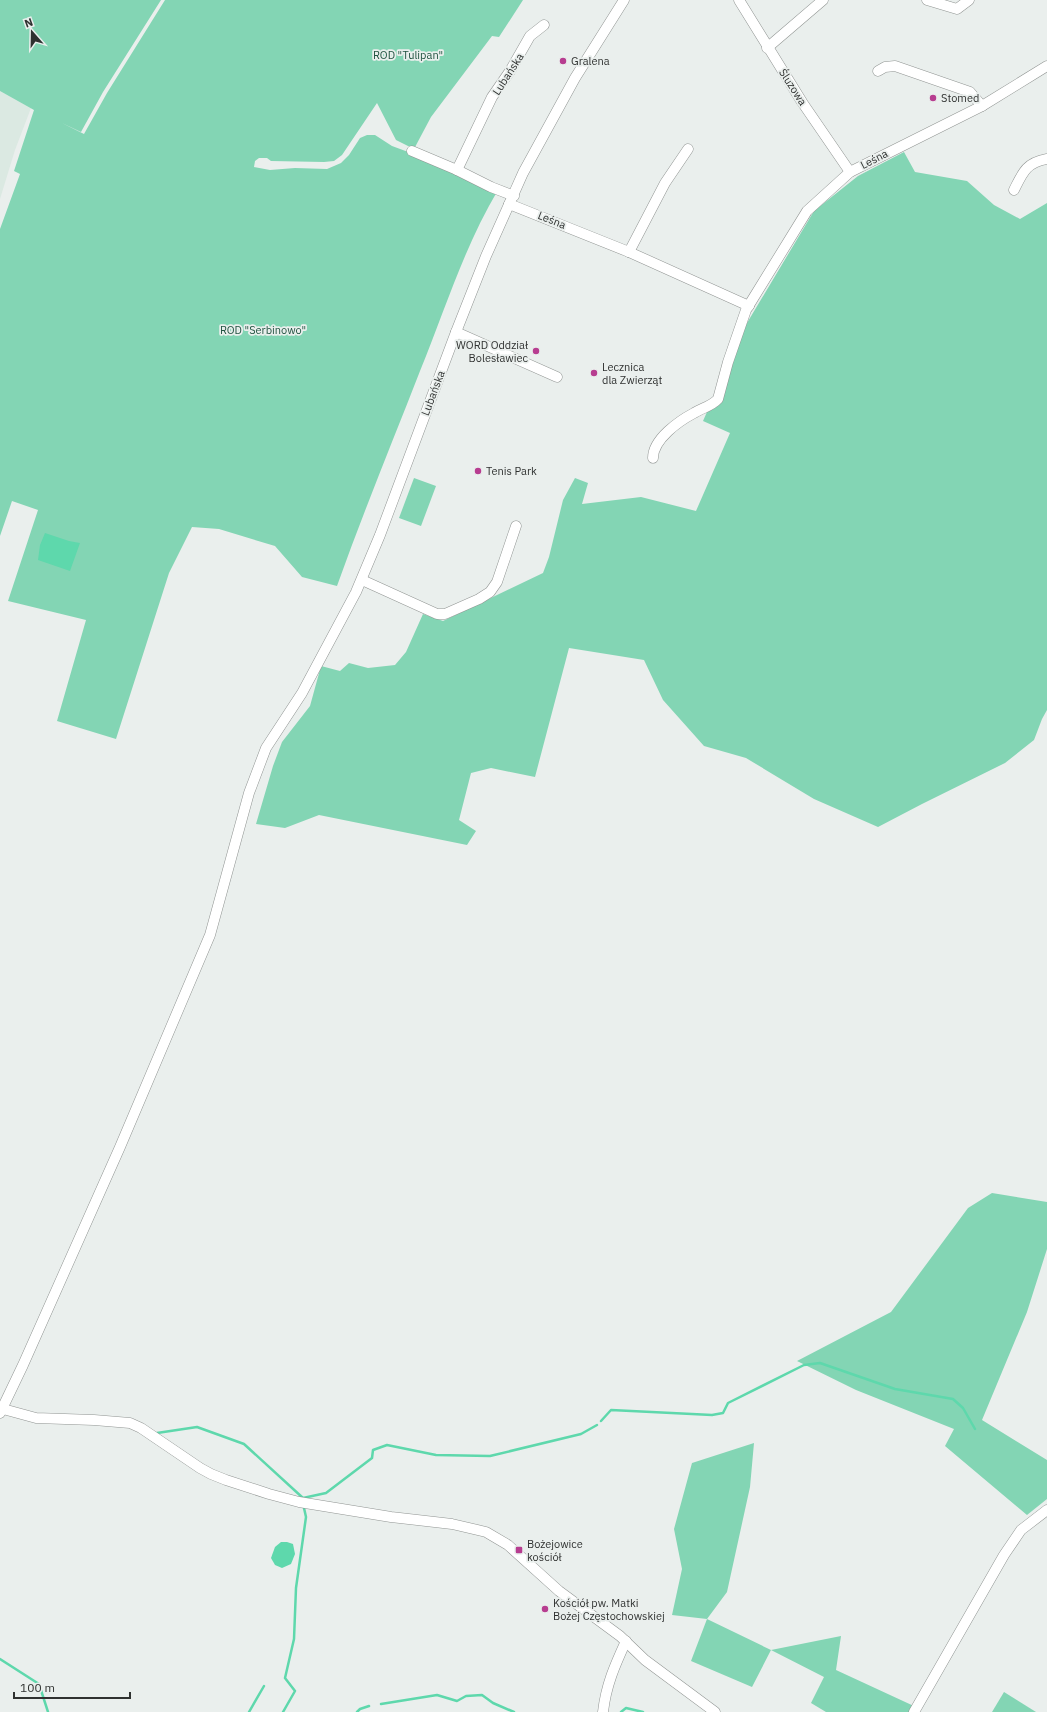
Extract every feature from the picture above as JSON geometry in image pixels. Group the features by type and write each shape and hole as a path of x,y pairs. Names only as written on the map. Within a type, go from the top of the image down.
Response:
{"street":[{"name":"Lubańska","path":"1,1411 120,1147 210,934 249,792 266,748 302,693 362,580 456,332 533,154 572,84 624,0"},
{"name":"Śluzowa","path":"739,0 802,102 850,172"},
{"path":"768,48 823,0"},
{"path":"927,0 957,8 969,0"},
{"name":"Lubańska","path":"457,170 492,97 510,71 530,36 544,25"},
{"path":"878,71 885,67 895,66 970,92 978,98 982,106"},
{"name":"Leśna","path":"653,458 655,449 672,429 693,413 714,403 718,398 728,362 749,306 807,211 850,172 982,106 1047,67"},
{"path":"629,252 665,182 688,149"},
{"path":"412,152 457,170 491,187 512,200"},
{"path":"1014,190 1023,172 1030,165 1037,161 1047,159"},
{"name":"Leśna","path":"512,200 749,306"},
{"path":"456,332 557,377"},
{"path":"362,580 437,614 446,614 479,599 490,592 497,582 516,526"},
{"path":"1,1411 36,1418 130,1423 142,1428 211,1474 269,1494 299,1502 390,1517 452,1524 486,1532 508,1545 559,1591 626,1641 641,1657 715,1712"},
{"path":"914,1712 1004,1555 1021,1530 1047,1510"},
{"path":"603,1712 605,1692 615,1664 626,1641"}],"shaded area":[{"path":"0,91 31,108 15,150 0,199"},
{"path":"45,533 80,543 70,571 38,560 40,545"},
{"path":"281,1542 293,1544 295,1554 291,1564 282,1568 275,1565 271,1558 275,1547"}],"green space":[{"name":"ROD \"Serbinowo\"","path":"0,0 161,0 103,92 81,132 62,123 84,134 107,93 165,0 523,0 499,37 492,36 431,117 414,149 396,140 377,103 342,155 334,161 271,161 267,158 259,158 255,161 254,167 270,170 295,168 327,169 341,163 349,155 360,138 367,135 375,135 392,146 457,170 498,190 465,256 367,505 337,586 302,577 275,546 219,529 192,527 169,573 116,739 57,721 86,620 8,601 38,510 12,501 0,536 0,229 20,174 14,171 34,110 0,91"},
{"path":"904,152 915,172 967,181 994,205 1020,219 1047,203 1047,710 1034,740 1005,763 878,827 814,799 746,758 704,746 663,700 644,660 569,648 535,777 491,768 471,773 459,820 476,831 467,845 319,815 285,828 256,824 273,766 282,742 310,706 321,666 340,671 349,663 368,668 395,665 406,652 423,614 443,621 543,573 549,557 563,500 575,478 588,483 582,504 641,497 696,511 730,433 703,421 744,328 814,211 858,176"},
{"path":"414,478 436,486 421,526 399,518"},
{"path":"992,1193 1047,1202 1047,1249 1027,1312 982,1420 1047,1460 1047,1499 1027,1515 945,1446 954,1429 856,1390 797,1361 891,1312 968,1208"},
{"path":"754,1443 750,1487 727,1592 707,1619 672,1615 682,1569 674,1529 692,1463"},
{"path":"707,1619 771,1650 752,1687 691,1661"},
{"path":"841,1636 836,1670 916,1707 913,1712 826,1712 811,1703 824,1677 771,1650"},
{"path":"1004,1692 1036,1712 992,1712"}],"waterway":[{"path":"601,1421 611,1410 712,1415 723,1413 728,1403 804,1365 820,1363 895,1389 953,1399 963,1408 975,1429"},
{"path":"157,1433 197,1427 244,1444 303,1498 326,1493 372,1458 373,1450 387,1445 436,1455 490,1456 581,1434 597,1425"},
{"path":"283,1712 295,1691 285,1678 294,1639 296,1588 306,1517 304,1508"},
{"path":"0,1659 39,1684 48,1712"},
{"path":"249,1712 264,1686"},
{"path":"381,1704 437,1695 457,1701 466,1696 482,1695 493,1703 514,1712"},
{"path":"357,1712 360,1709 369,1706"},
{"path":"621,1712 626,1708 643,1712"}],"place":[{"name":"Gralena","path":"563,61"},
{"name":"Stomed","path":"933,98"},
{"name":"WORD Oddział Bolesławiec","path":"536,351"},
{"name":"Lecznica dla Zwierząt","path":"594,373"},
{"name":"Tenis Park","path":"478,471"},
{"name":"Bożejowice kościół","path":"519,1550"},
{"name":"Kościół pw. Matki Bożej Częstochowskiej","path":"545,1609"}],"park label":[{"name":"ROD \"Tulipan\"","path":"408,55"}]}
